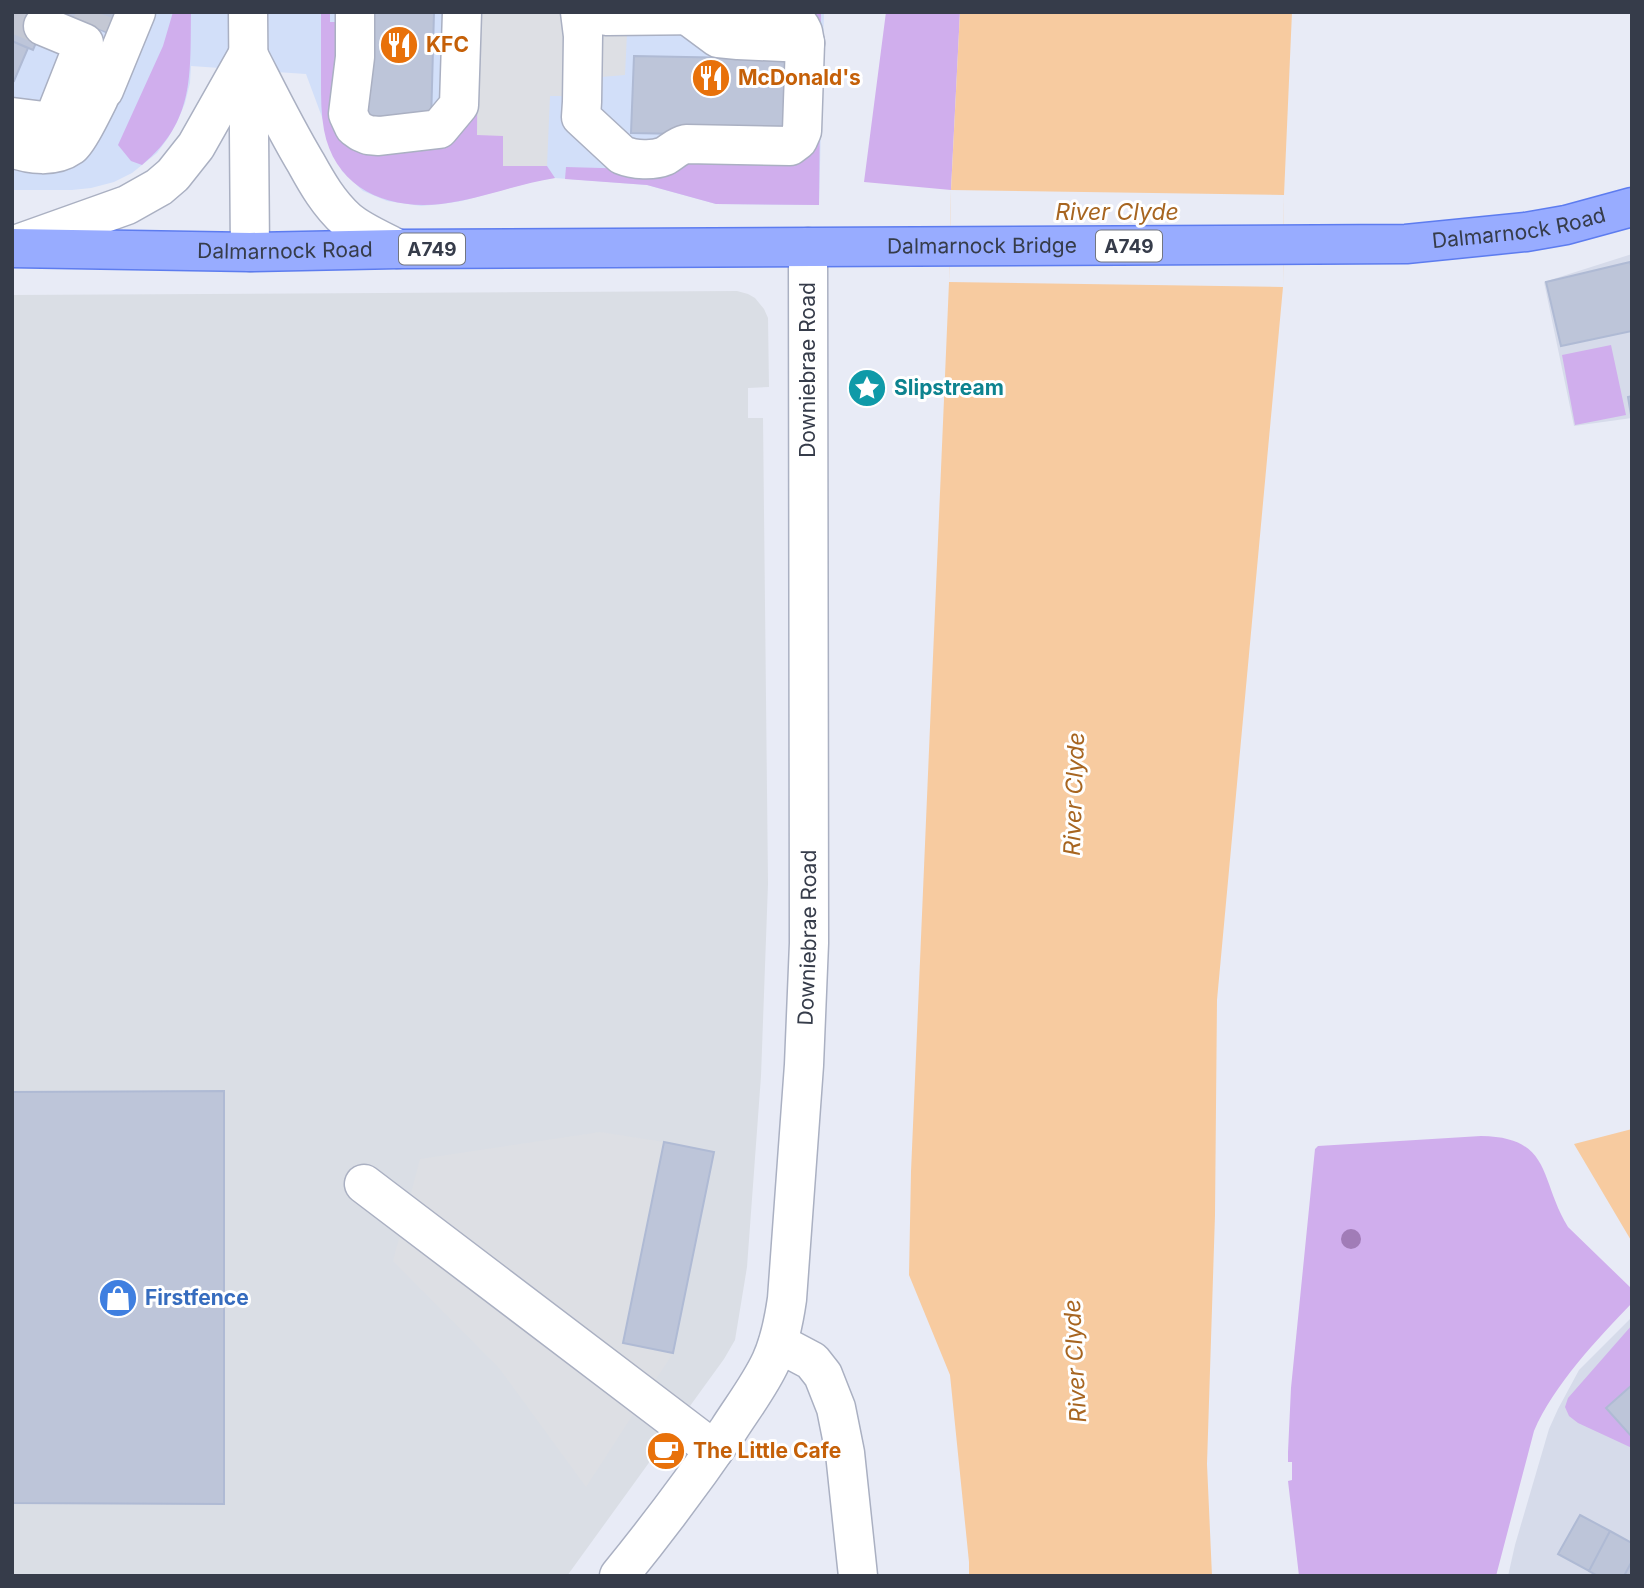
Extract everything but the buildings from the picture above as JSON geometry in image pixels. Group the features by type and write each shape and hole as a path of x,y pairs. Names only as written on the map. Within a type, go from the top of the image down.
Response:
{"main road":[{"name":"Dalmarnock Road","path":"1406,244 1526,232 1566,225 1632,207"},
{"name":"Dalmarnock Bridge","path":"853,248 1406,244"},
{"name":"Dalmarnock Road","path":"12,247 250,252 853,248"}],"street":[{"path":"12,148 27,153 53,153 73,145 104,90 136,12"},
{"path":"248,12 250,252"},
{"path":"355,12 355,57 348,114 354,127 361,132 379,135 439,129 459,106 462,12"},
{"path":"580,12 607,16 687,15 718,38 804,43 802,131 798,140 790,146 686,144 655,159 629,158 617,151 580,117 583,36 580,12"},
{"path":"43,26 87,34 54,120"},
{"path":"12,247 127,205 166,181 196,146 248,54"},
{"path":"248,54 297,149 331,203 347,220 398,249"},
{"path":"12,117 54,120 86,107 104,90"},
{"name":"Downiebrae Road","path":"632,1571 771,1363 787,1298 808,997 808,247"},
{"path":"364,1184 714,1450"},
{"path":"778,1343 812,1361 823,1376 836,1408 845,1453 858,1576"}],"shaded area":[{"path":"12,12 824,12 819,205 716,204 647,185 555,178 442,204 421,206 387,201 363,191 342,171 306,74 191,66 185,103 177,122 157,153 132,173 114,182 91,188 12,190"},
{"path":"173,12 191,12 186,96 172,131 142,165 131,161 118,145 163,46"},
{"path":"321,12 330,12 330,22 349,22 443,141 470,12 504,135 503,166 547,166 555,178 441,204 401,203 366,191 339,167 324,130 321,100"},
{"path":"478,12 628,12 625,75 589,78 587,96 550,96 547,166 503,166 503,136 477,135"},
{"path":"796,12 821,12 819,205 716,204 647,185 565,179 566,167 671,170"},
{"path":"886,12 960,12 951,190 864,182"},
{"path":"1632,254 1632,418 1574,426 1544,282"},
{"path":"737,291 755,298 768,318 769,387 748,388 748,418 763,418 768,884 761,1076 747,1267 735,1340 567,1576 12,1576 12,295"},
{"path":"1611,345 1626,415 1575,425 1562,355"},
{"path":"600,1132 664,1142 623,1343 673,1353 586,1487 499,1368 393,1261 420,1159"},
{"path":"1481,1136 1504,1138 1521,1144 1533,1153 1541,1164 1568,1227 1632,1289 1632,1303 1577,1363 1542,1414 1534,1431 1496,1576 1299,1576 1288,1481 1292,1480 1292,1462 1288,1462 1288,1452 1291,1388 1315,1149 1318,1146"},
{"path":"1632,1317 1632,1576 1508,1576 1549,1429 1558,1409 1579,1370"},
{"path":"1632,1325 1632,1385 1606,1408 1632,1437 1632,1448 1578,1423 1569,1416 1565,1407 1568,1398"}],"water":[{"name":"River Clyde","path":"960,12 1292,12 1283,287 1217,1000 1215,1215 1207,1464 1212,1576 969,1576 950,1375 909,1275 911,1172"},
{"path":"1632,1129 1632,1242 1574,1144"}],"pier":[{"path":"951,190 1284,195 1283,287 949,282"}],"tunnel":[{"path":"91,26 96,12"},
{"path":"12,13 43,26"}],"place":[{"name":"KFC","path":"399,45"},
{"name":"McDonald's","path":"711,78"},
{"name":"Slipstream","path":"867,388"},
{"name":"Firstfence","path":"118,1298"},
{"name":"The Little Cafe","path":"666,1451"}]}
